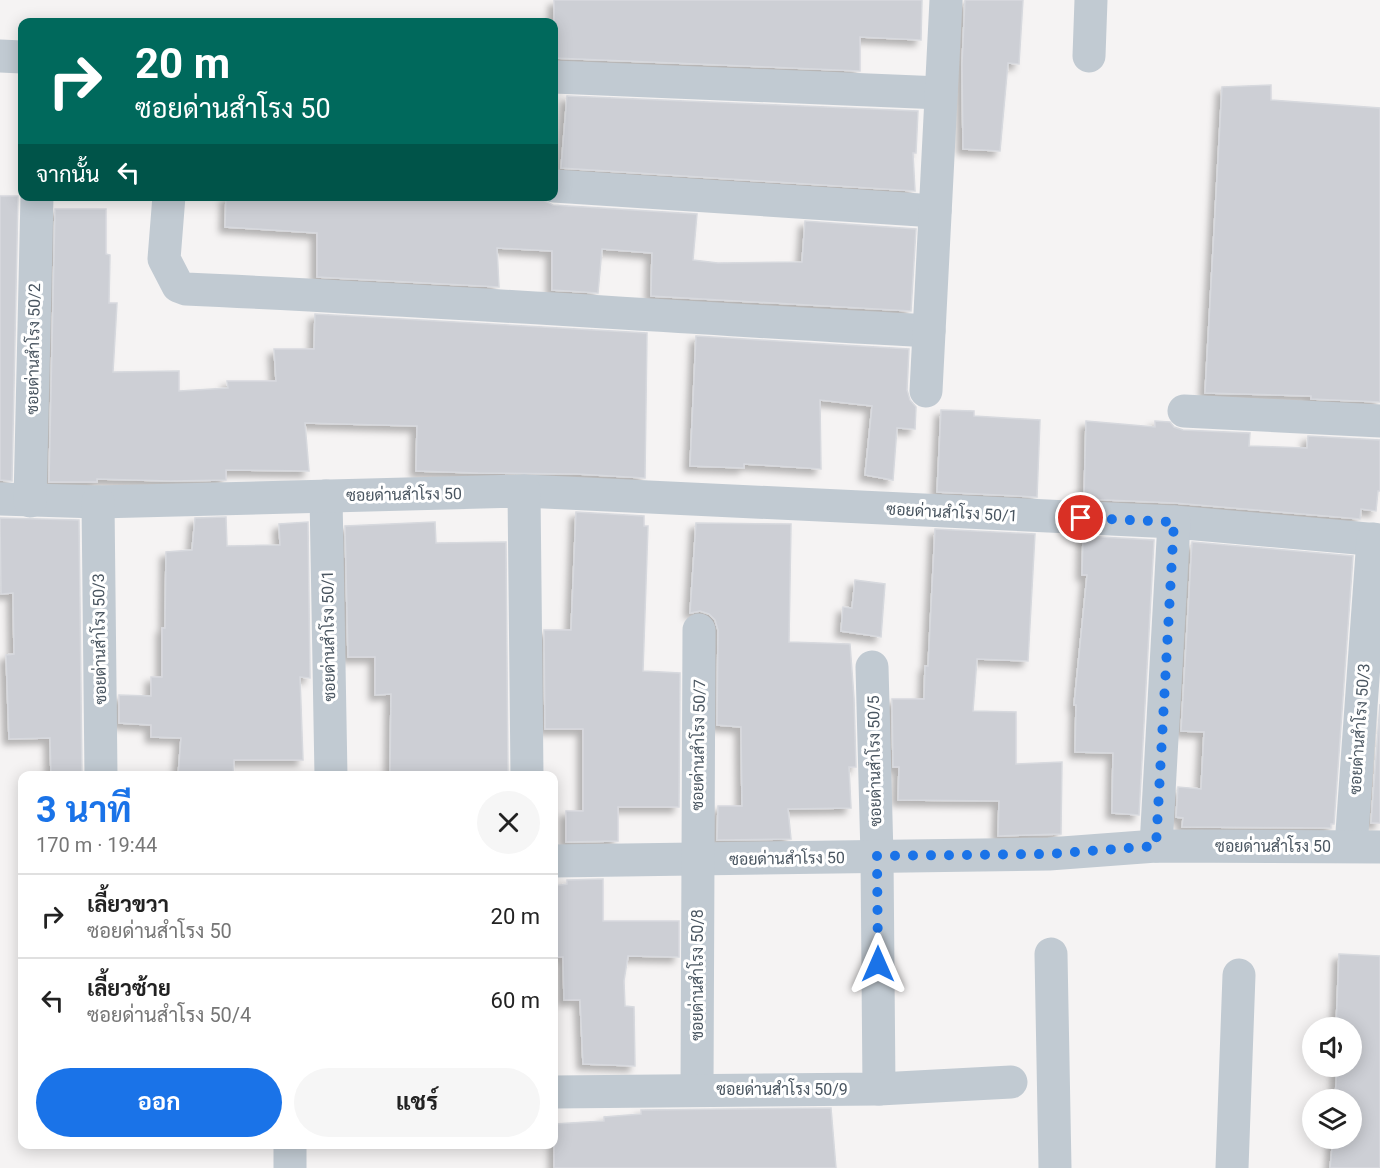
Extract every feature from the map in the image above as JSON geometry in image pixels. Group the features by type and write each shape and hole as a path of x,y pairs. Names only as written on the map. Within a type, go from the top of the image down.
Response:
{"street":[{"path":"926,391 946,0"},
{"path":"1089,56 1091,0"},
{"path":"0,56 18,57"},
{"path":"558,77 941,93"},
{"path":"558,186 936,211"},
{"name":"ซอยด่านสำโรง 50/2","path":"15,500 37,201"},
{"path":"169,201 164,259 177,286 186,289 929,331"},
{"path":"1184,411 1380,421"},
{"path":"524,491 527,771"},
{"name":"ซอยด่านสำโรง 50","path":"15,500 98,502 524,491"},
{"name":"ซอยด่านสำโรง 50/1","path":"524,491 1174,522 1377,540"},
{"name":"ซอยด่านสำโรง 50/1","path":"326,496 331,771"},
{"name":"ซอยด่านสำโรง 50/3","path":"98,502 100,771"},
{"path":"1156,846 1174,522"},
{"name":"ซอยด่านสำโรง 50/3","path":"1365,847 1377,540"},
{"name":"ซอยด่านสำโรง 50/7","path":"697,859 699,630"},
{"name":"ซอยด่านสำโรง 50/5","path":"872,667 877,856 879,1089"},
{"name":"ซอยด่านสำโรง 50","path":"558,861 1049,854 1156,846 1365,847"},
{"name":"ซอยด่านสำโรง 50/8","path":"697,859 697,1090"},
{"path":"1051,954 1055,1168"},
{"path":"1232,1168 1239,975"},
{"name":"ซอยด่านสำโรง 50/9","path":"558,1092 879,1089 1011,1082"},
{"path":"290,1149 290,1168"}],"building":[{"path":"554,0 922,0 921,40 860,37 860,71 558,58 558,18 554,18"},
{"path":"965,0 1023,0 1019,64 1008,63 1000,151 963,149 962,64"},
{"path":"1271,85 1271,100 1380,108 1380,402 1311,399 1311,396 1205,393 1222,87"},
{"path":"567,96 918,111 916,153 913,153 915,191 561,168"},
{"path":"0,196 18,196 12,481 0,480"},
{"path":"226,201 545,201 553,205 697,214 693,260 718,263 802,262 805,221 916,229 911,311 651,296 652,253 602,249 598,293 552,290 552,251 497,248 499,287 317,277 317,233 225,227"},
{"path":"55,209 106,209 106,254 110,255 109,303 117,303 113,372 179,371 179,391 228,388 227,381 276,381 274,349 314,349 315,314 647,333 645,478 577,474 416,471 417,426 305,423 309,471 226,470 226,480 97,479 97,482 49,482"},
{"path":"696,336 909,349 907,390 910,400 916,407 915,429 897,428 893,480 865,475 872,406 820,400 821,469 744,464 744,468 690,466"},
{"path":"941,410 974,411 974,416 1040,420 1037,497 937,492"},
{"path":"1086,421 1155,427 1155,421 1170,422 1174,427 1183,430 1250,433 1249,446 1307,448 1308,436 1380,440 1380,491 1378,491 1376,511 1361,509 1360,519 1175,503 1084,499"},
{"path":"576,512 644,516 644,526 648,526 643,671 680,673 679,807 618,807 618,841 566,842 566,811 583,811 583,729 545,729 544,630 571,630"},
{"path":"226,517 227,546 280,545 279,524 308,522 310,678 300,677 303,760 234,760 233,771 178,771 181,738 151,737 151,725 119,723 119,695 151,696 151,677 162,677 166,552 192,550 195,518"},
{"path":"0,518 79,520 82,771 51,771 50,738 9,739 6,655 14,654 13,593 1,594"},
{"path":"435,522 436,543 506,542 508,771 390,771 391,694 375,695 375,657 348,657 345,526"},
{"path":"696,523 791,524 789,642 850,644 856,767 849,767 851,808 788,809 791,839 717,840 718,806 742,806 741,727 717,725 718,630 715,620 709,614 700,611 690,613"},
{"path":"935,529 1035,534 1028,661 977,659 973,711 1016,712 1016,764 1062,762 1061,834 998,836 999,801 898,800 899,767 893,767 892,699 924,699 925,666 928,666"},
{"path":"1083,536 1154,540 1139,815 1112,813 1113,753 1075,752 1076,705 1074,705 1087,575 1082,575"},
{"path":"1192,542 1353,556 1334,824 1331,824 1331,828 1182,827 1183,818 1176,817 1178,787 1201,789 1204,732 1181,731"},
{"path":"855,580 885,584 881,637 841,631 843,607 852,608"},
{"path":"1380,704 1380,823 1371,823"},
{"path":"603,879 603,921 679,921 679,957 628,956 624,981 625,1006 634,1007 635,1066 583,1064 580,1000 564,1000 563,957 558,957 558,885 567,884 567,880"},
{"path":"1339,954 1380,956 1380,1168 1330,1168 1332,1149 1362,1149 1362,1089 1336,1089 1336,1077 1362,1077 1362,1017 1336,1017"},
{"path":"831,1108 836,1168 554,1168 554,1149 558,1149 558,1124 604,1121 604,1117 641,1114 641,1110"}],"route":[{"path":"878,964 877,856 1049,854 1156,846 1174,522 1081,518"}]}
